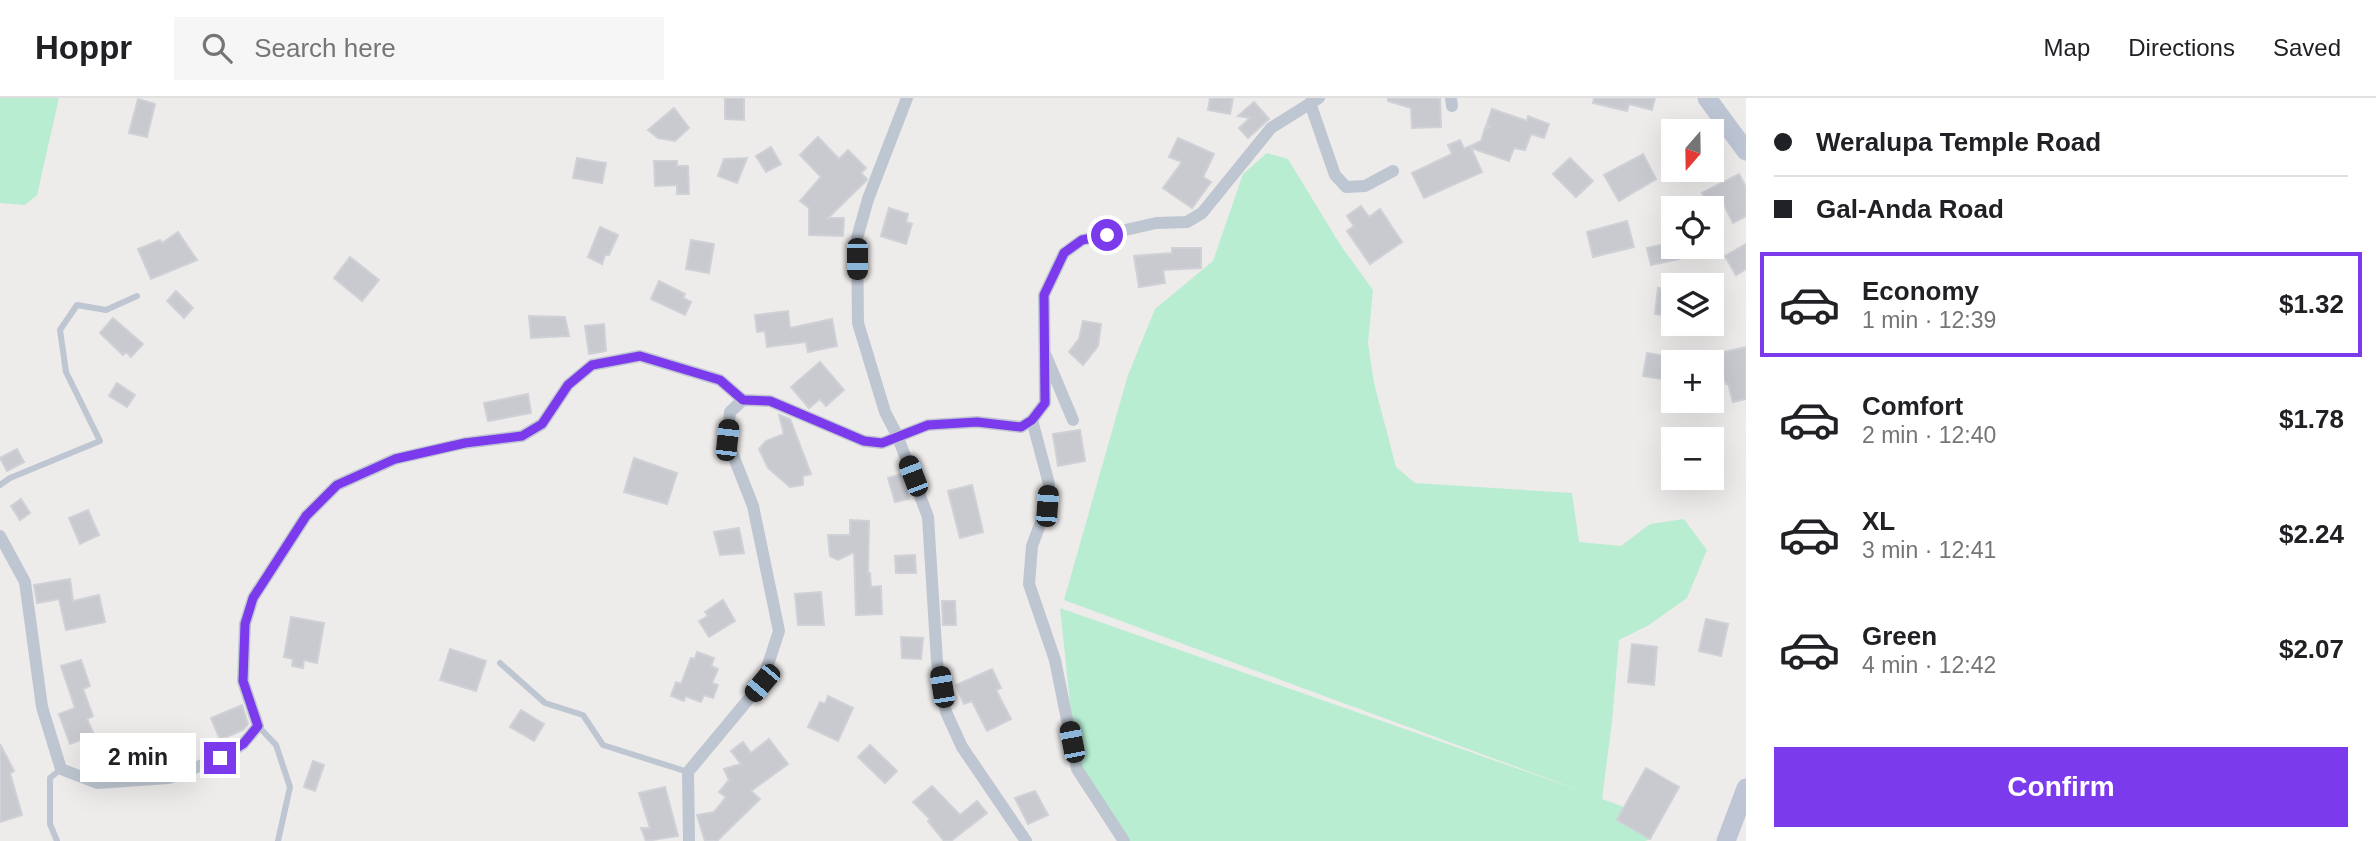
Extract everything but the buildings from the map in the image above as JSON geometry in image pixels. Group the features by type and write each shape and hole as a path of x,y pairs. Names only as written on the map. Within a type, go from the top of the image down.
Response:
{"street":[{"path":"907,98 868,199 857,238 858,323 885,412 897,435 928,517 937,662 946,712 962,747 1026,841"},
{"path":"1706,98 1746,151"},
{"path":"0,536 25,582 42,707 61,769 97,783 169,778 220,758 243,744 258,726 243,681 245,624 253,598 306,516 337,485 395,459 465,443 522,436 542,424 568,385 592,365 640,356 720,380 743,400 770,401 864,441 882,443 928,425 977,422 1021,427 1032,420 1045,403 1044,295 1064,253 1082,240 1156,223 1187,222 1202,213 1271,128 1315,100 1335,175 1346,187 1365,186 1393,171"},
{"path":"1044,350 1073,420"},
{"path":"689,841 691,834 688,772 762,683 779,631 753,506 727,440 730,412 743,400"},
{"path":"1032,420 1049,484 1047,506 1032,546 1028,584 1055,660 1077,769 1124,841"},
{"path":"1726,841 1746,788"}],"lane":[{"path":"0,485 10,478 100,441 66,372 60,330 77,305 106,310 137,296"},
{"path":"500,663 545,703 583,715 603,744 688,772"},
{"path":"258,726 276,745 290,787 278,841"},
{"path":"57,841 50,824 50,778 61,769"}],"green space":[{"path":"0,98 59,98 37,195 25,205 0,203"},
{"path":"1267,153 1288,159 1341,246 1373,290 1368,343 1374,383 1396,467 1415,483 1572,493 1579,542 1621,546 1650,524 1684,519 1707,550 1687,598 1649,625 1619,640 1602,799 1624,807 1617,820 1650,839 1124,841 1077,769 1060,608 1590,794 1064,600 1128,375 1155,309 1213,261 1243,174"}],"route":[{"path":"220,758 243,744 258,726 243,681 245,624 253,598 306,516 337,485 395,459 465,443 522,436 542,424 568,385 592,365 640,356 720,380 743,400 770,401 864,441 882,443 928,425 977,422 1021,427 1032,420 1045,403 1044,295 1064,253 1082,240 1107,235"}]}
